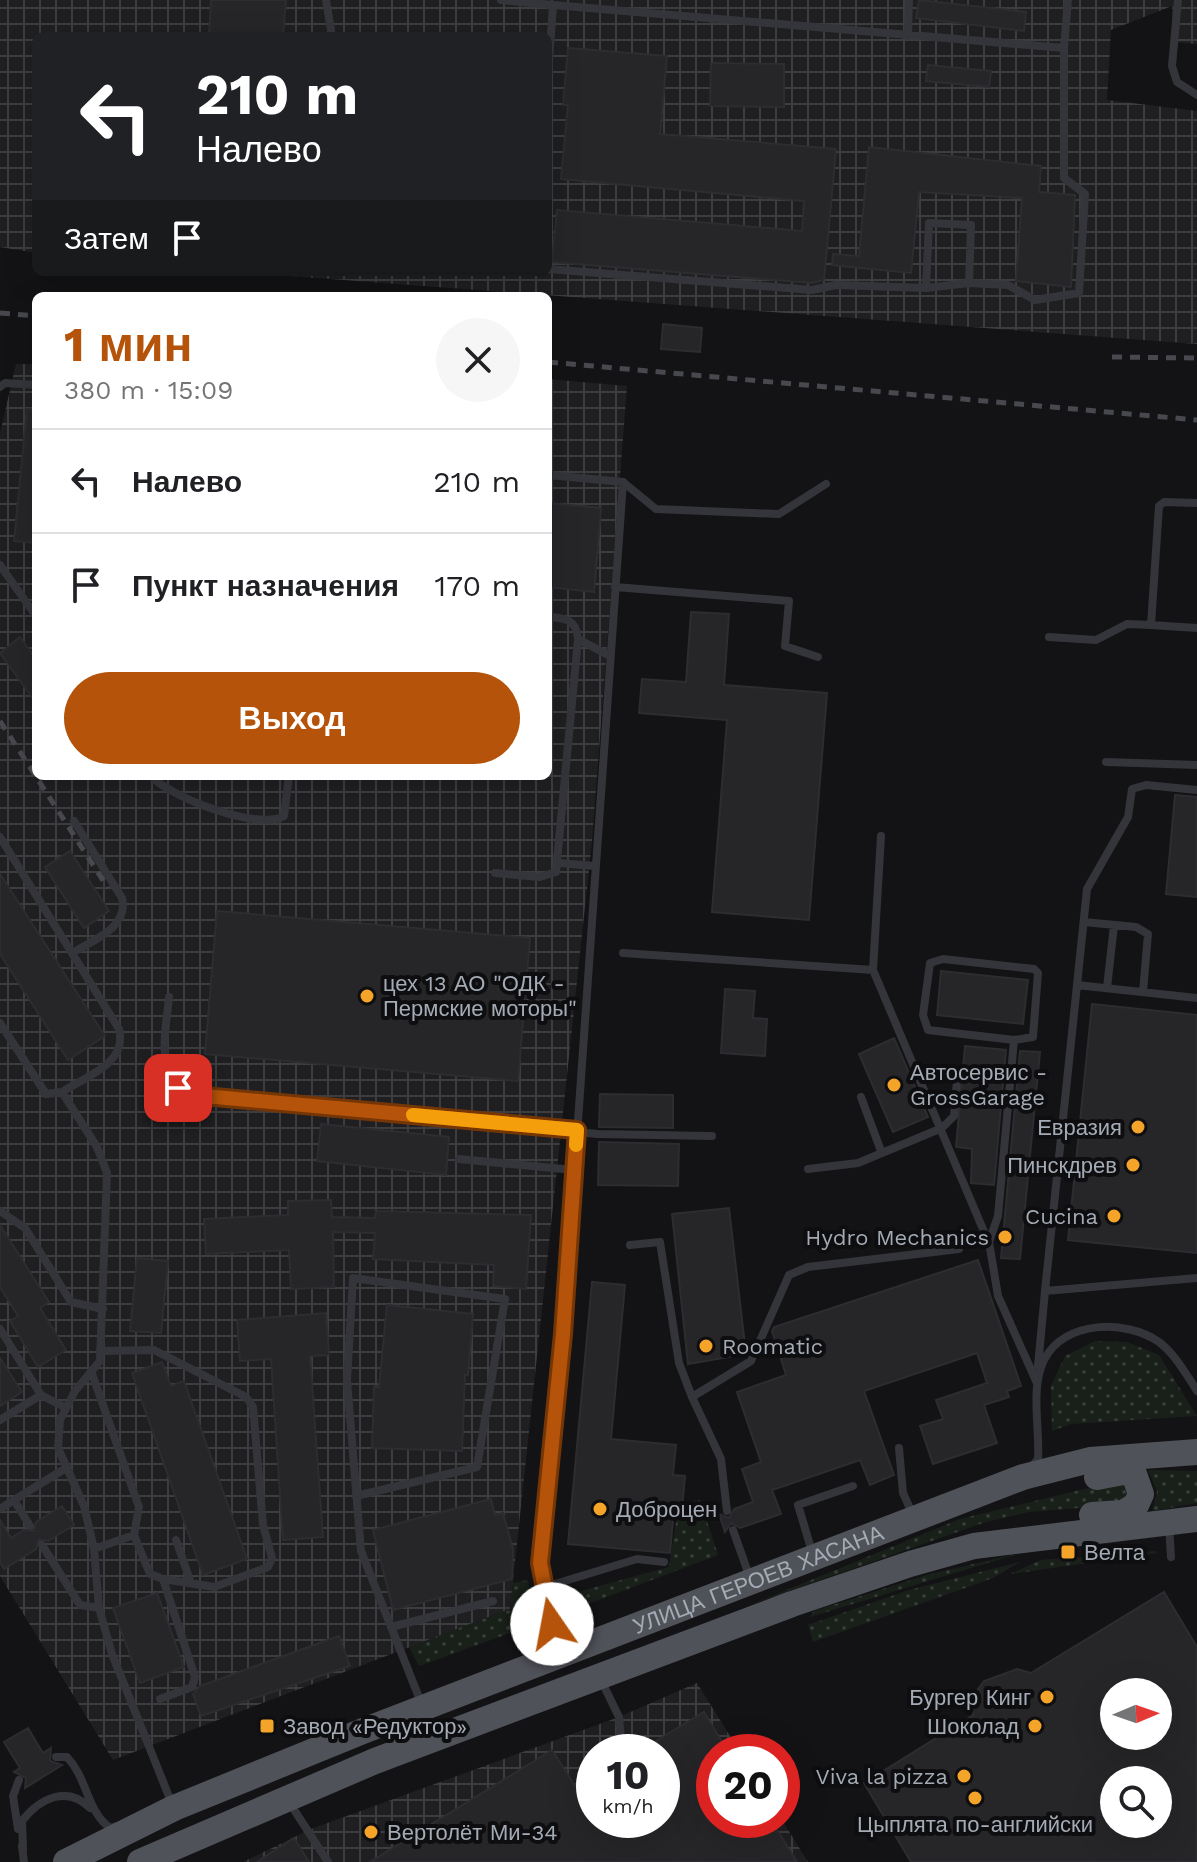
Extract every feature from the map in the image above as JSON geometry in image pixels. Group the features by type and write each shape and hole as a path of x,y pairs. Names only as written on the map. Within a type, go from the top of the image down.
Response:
{"main road":[{"name":"УЛИЦА ГЕРОЕВ ХАСАНА","path":"66,1862 166,1812 423,1707 1023,1477 1090,1460 1197,1452"},
{"path":"967,1498 1012,1494 1123,1472 1134,1474 1141,1494 1136,1505 1123,1513 1020,1526 974,1546"},
{"name":"УЛИЦА ГЕРОЕВ ХАСАНА","path":"140,1862 169,1855 287,1798 792,1604 974,1546 1197,1519"}],"lane":[{"path":"326,0 331,32"},
{"path":"501,0 1064,48"},
{"path":"908,36 909,0"},
{"path":"552,269 812,290 836,285 926,288 969,283 1008,285 1035,300 1079,293 1085,194 1064,178 1064,48 1068,0"},
{"path":"1178,0 1172,66 1177,82 1197,95"},
{"path":"551,32 553,5"},
{"path":"926,288 929,223 971,225 969,283"},
{"path":"0,387 5,383 32,385"},
{"path":"552,475 623,482 656,509 779,514 826,484"},
{"path":"562,1654 540,1563 563,1334 623,482"},
{"path":"1151,625 1159,506 1164,502 1197,503"},
{"path":"0,565 32,610"},
{"path":"615,587 789,601 785,646 818,657"},
{"path":"495,873 549,877 556,872 578,639 577,626 571,620 552,618"},
{"path":"1049,637 1096,640 1127,624 1197,628"},
{"path":"578,639 610,656"},
{"path":"1106,762 1197,765"},
{"path":"155,780 161,787 242,818 277,820 284,816 288,780"},
{"path":"161,787 162,780"},
{"path":"1023,1477 1038,1459 1037,1383 1087,889 1128,817 1132,789 1146,785 1197,790"},
{"path":"72,953 116,925 125,909 122,898 74,821"},
{"path":"881,836 873,970 989,1242 998,1296 1037,1383"},
{"path":"0,837 119,1029 122,1048 115,1059 62,1092 46,1094 0,1023"},
{"path":"558,863 595,866"},
{"path":"1084,922 1144,929 1148,934 1143,992"},
{"path":"1107,988 1114,925"},
{"path":"623,953 873,970"},
{"path":"943,959 1034,969 1038,973 1039,984 1033,1037 1014,1040 928,1030 923,1015 930,963 943,959"},
{"path":"1077,985 1197,998"},
{"path":"169,997 164,1053 168,1074 178,1088 193,1095 598,1134 712,1136"},
{"path":"989,1242 998,1216 1014,1040"},
{"path":"808,1169 858,1163 942,1128 954,1116 957,1081"},
{"path":"24,1862 22,1821 37,1806 56,1795 72,1794 110,1828 166,1812 99,1608 94,1549 84,1506 58,1448 60,1420 100,1361 107,1173 97,1147 62,1092"},
{"path":"861,1097 881,1151"},
{"path":"459,1159 574,1170"},
{"path":"1,1215 25,1228 71,1302 103,1309"},
{"path":"630,1245 660,1242 679,1363 721,1459 727,1511"},
{"path":"692,1397 751,1361 789,1275 797,1269 959,1249"},
{"path":"356,1496 477,1467 505,1299 353,1278 347,1380 356,1496 361,1551 423,1707"},
{"path":"1045,1291 1197,1278"},
{"path":"1037,1383 1043,1362 1054,1344 1082,1330 1112,1326 1140,1330 1162,1344 1197,1391"},
{"path":"0,1329 41,1395 66,1408"},
{"path":"91,1371 139,1507 134,1535 150,1574 214,1587 268,1567 272,1558 263,1525 253,1407 237,1390 154,1350 100,1351"},
{"path":"0,1420 41,1395"},
{"path":"899,1448 903,1493 915,1519"},
{"path":"1,1508 66,1468"},
{"path":"814,1559 798,1505 853,1486"},
{"path":"14,1500 30,1526"},
{"path":"1169,1524 1171,1557"},
{"path":"733,1530 751,1583"},
{"path":"94,1549 134,1535"},
{"path":"176,1540 191,1583"},
{"path":"42,1545 80,1605 99,1608"},
{"path":"545,1587 637,1559 664,1562"},
{"path":"160,1699 192,1687 195,1677 163,1579"},
{"path":"391,1627 493,1601"},
{"path":"600,1676 619,1717 620,1734"},
{"path":"56,1757 67,1757 77,1768 94,1811"},
{"path":"19,1780 13,1796 23,1850"},
{"path":"287,1798 328,1862"}],"shaded area":[{"path":"0,0 1197,0 1197,44 1172,42 1172,6 1111,30 1107,100 1197,111 1197,344 552,296 552,292 504,292 291,276 552,276 552,32 32,32 32,252 0,247"},
{"path":"16,364 32,364 32,780 552,780 552,379 627,386 592,841 510,1609 113,1760 0,1576 0,433"},
{"path":"1095,1341 1127,1342 1159,1355 1197,1416 1071,1424 1052,1431 1051,1386 1065,1356"},
{"path":"1148,1470 1197,1471 1197,1503 1152,1511 1157,1491"},
{"path":"1113,1482 1126,1483 1131,1492 1117,1505 1029,1512 986,1522 752,1604 960,1519"},
{"path":"700,1500 718,1555 564,1613 559,1597 669,1567 679,1504"},
{"path":"1157,1553 1010,1574 1041,1560"},
{"path":"1017,1554 810,1617 814,1611 930,1574"},
{"path":"1020,1562 993,1578 813,1642 808,1625 909,1590"},
{"path":"528,1580 535,1624 419,1666 409,1647 510,1609 513,1583"},
{"path":"697,1683 729,1734 696,1734 696,1838 793,1838 808,1862 243,1862 311,1829 619,1717"}],"building":[{"path":"211,0 286,0 283,32 209,32"},
{"path":"919,0 1026,12 1024,31 916,18"},
{"path":"568,48 667,56 660,134 836,149 824,280 812,283 552,262 557,210 802,231 804,201 561,179 568,105 563,105"},
{"path":"711,63 784,64 784,107 710,106"},
{"path":"928,65 991,71 989,87 926,81"},
{"path":"869,147 1041,166 1039,192 1075,195 1071,287 1016,281 1022,198 919,192 911,273 832,265 833,254 859,256"},
{"path":"663,324 702,328 700,352 661,349"},
{"path":"27,409 32,410 32,543 14,541"},
{"path":"552,503 601,508 594,592 552,587"},
{"path":"691,612 729,614 724,685 827,693 809,920 712,912 727,720 639,713 642,679 686,682"},
{"path":"20,637 32,654 32,697 0,653"},
{"path":"1175,795 1197,797 1197,897 1166,894"},
{"path":"70,851 109,911 84,928 45,867"},
{"path":"0,874 105,1036 68,1060 0,954"},
{"name":"цех 13 АО \"ОДК - Пермские моторы\"","path":"217,911 530,938 518,1081 205,1054"},
{"path":"941,971 1028,980 1023,1024 937,1015"},
{"path":"725,989 755,991 753,1018 767,1019 765,1056 721,1053"},
{"name":"Евразия","path":"1092,1004 1197,1015 1197,1253 1068,1240"},
{"name":"Автосервис - GrossGarage","path":"894,1038 928,1117 893,1132 859,1054"},
{"path":"965,1046 1006,1050 994,1185 971,1183 972,1149 956,1147"},
{"path":"1020,1051 1040,1052 1020,1259 1001,1258"},
{"path":"600,1094 673,1095 673,1128 599,1127"},
{"path":"321,1124 449,1137 446,1175 317,1161"},
{"path":"599,1142 679,1144 678,1186 598,1185"},
{"path":"331,1200 332,1217 375,1218 376,1211 531,1215 526,1289 493,1286 494,1265 373,1259 375,1233 333,1232 334,1287 291,1289 289,1250 206,1254 204,1219 288,1215 288,1201"},
{"path":"729,1208 746,1354 688,1364 672,1214"},
{"path":"0,1225 49,1302 40,1308 66,1350 38,1367 10,1321 18,1316 0,1287"},
{"path":"137,1258 168,1261 161,1333 130,1331"},
{"path":"978,1260 1021,1386 1007,1391 1009,1397 984,1405 997,1443 933,1464 920,1426 943,1419 936,1400 987,1383 977,1353 864,1391 894,1475 870,1485 860,1460 772,1490 781,1514 740,1528 731,1523 725,1532 719,1514 729,1518 734,1509 753,1502 742,1469 761,1462 737,1392 786,1375 772,1331 774,1327"},
{"path":"592,1282 625,1285 611,1439 676,1445 673,1475 685,1476 682,1509 674,1509 670,1553 568,1544"},
{"path":"387,1305 473,1314 468,1375 465,1375 462,1451 372,1448 374,1387 379,1387"},
{"path":"326,1313 329,1355 310,1356 323,1537 283,1540 271,1359 240,1361 237,1320"},
{"path":"0,1358 22,1392 0,1406"},
{"path":"162,1362 171,1386 184,1381 247,1559 203,1575 132,1373"},
{"path":"491,1499 495,1515 503,1513 513,1549 512,1579 393,1610 373,1530"},
{"path":"62,1506 74,1525 48,1541 39,1539 36,1549 4,1569 0,1562 0,1520 11,1538 24,1530 34,1531 36,1522"},
{"name":"Шоколад","path":"1164,1592 1197,1647 1197,1862 911,1862 864,1783 973,1715 973,1696 984,1681 1017,1669 1031,1673"},
{"path":"157,1593 184,1667 140,1683 113,1608"},
{"path":"339,1636 350,1666 201,1716 193,1694 200,1686"},
{"path":"704,1712 717,1734 696,1734 696,1838 782,1838 797,1862 370,1862 552,1750 576,1787 576,1838 680,1838 680,1734 668,1734"},
{"path":"28,1728 43,1753 51,1748 50,1761 62,1765 25,1788 26,1778 14,1772 20,1768 4,1742"},
{"path":"294,1838 309,1862 257,1862"}],"railway":[{"path":"0,313 32,316"},
{"path":"1112,357 1197,358"},
{"path":"552,362 1197,420"},
{"path":"0,721 32,770"},
{"path":"38,780 108,888"}],"slow traffic":[{"path":"413,1115 577,1130 576,1145"}],"place":[{"name":"цех 13 АО \"ОДК - Пермские моторы\"","path":"367,996"},
{"name":"Автосервис - GrossGarage","path":"894,1085"},
{"name":"Евразия","path":"1138,1127"},
{"name":"Пинскдрев","path":"1133,1165"},
{"name":"Cucina","path":"1114,1216"},
{"name":"Hydro Mechanics","path":"1005,1237"},
{"name":"Roomatic","path":"706,1346"},
{"name":"Доброцен","path":"600,1509"},
{"name":"Велта","path":"1068,1552"},
{"name":"Бургер Кинг","path":"1047,1697"},
{"name":"Завод «Редуктор»","path":"267,1726"},
{"name":"Шоколад","path":"1035,1726"},
{"name":"Viva la pizza","path":"964,1776"},
{"name":"Цыплята по-английски","path":"975,1798"},
{"name":"Вертолёт Ми-34","path":"371,1832"}],"route":[{"path":"178,1088 193,1095 577,1130 563,1334 540,1563 552,1624"}]}
